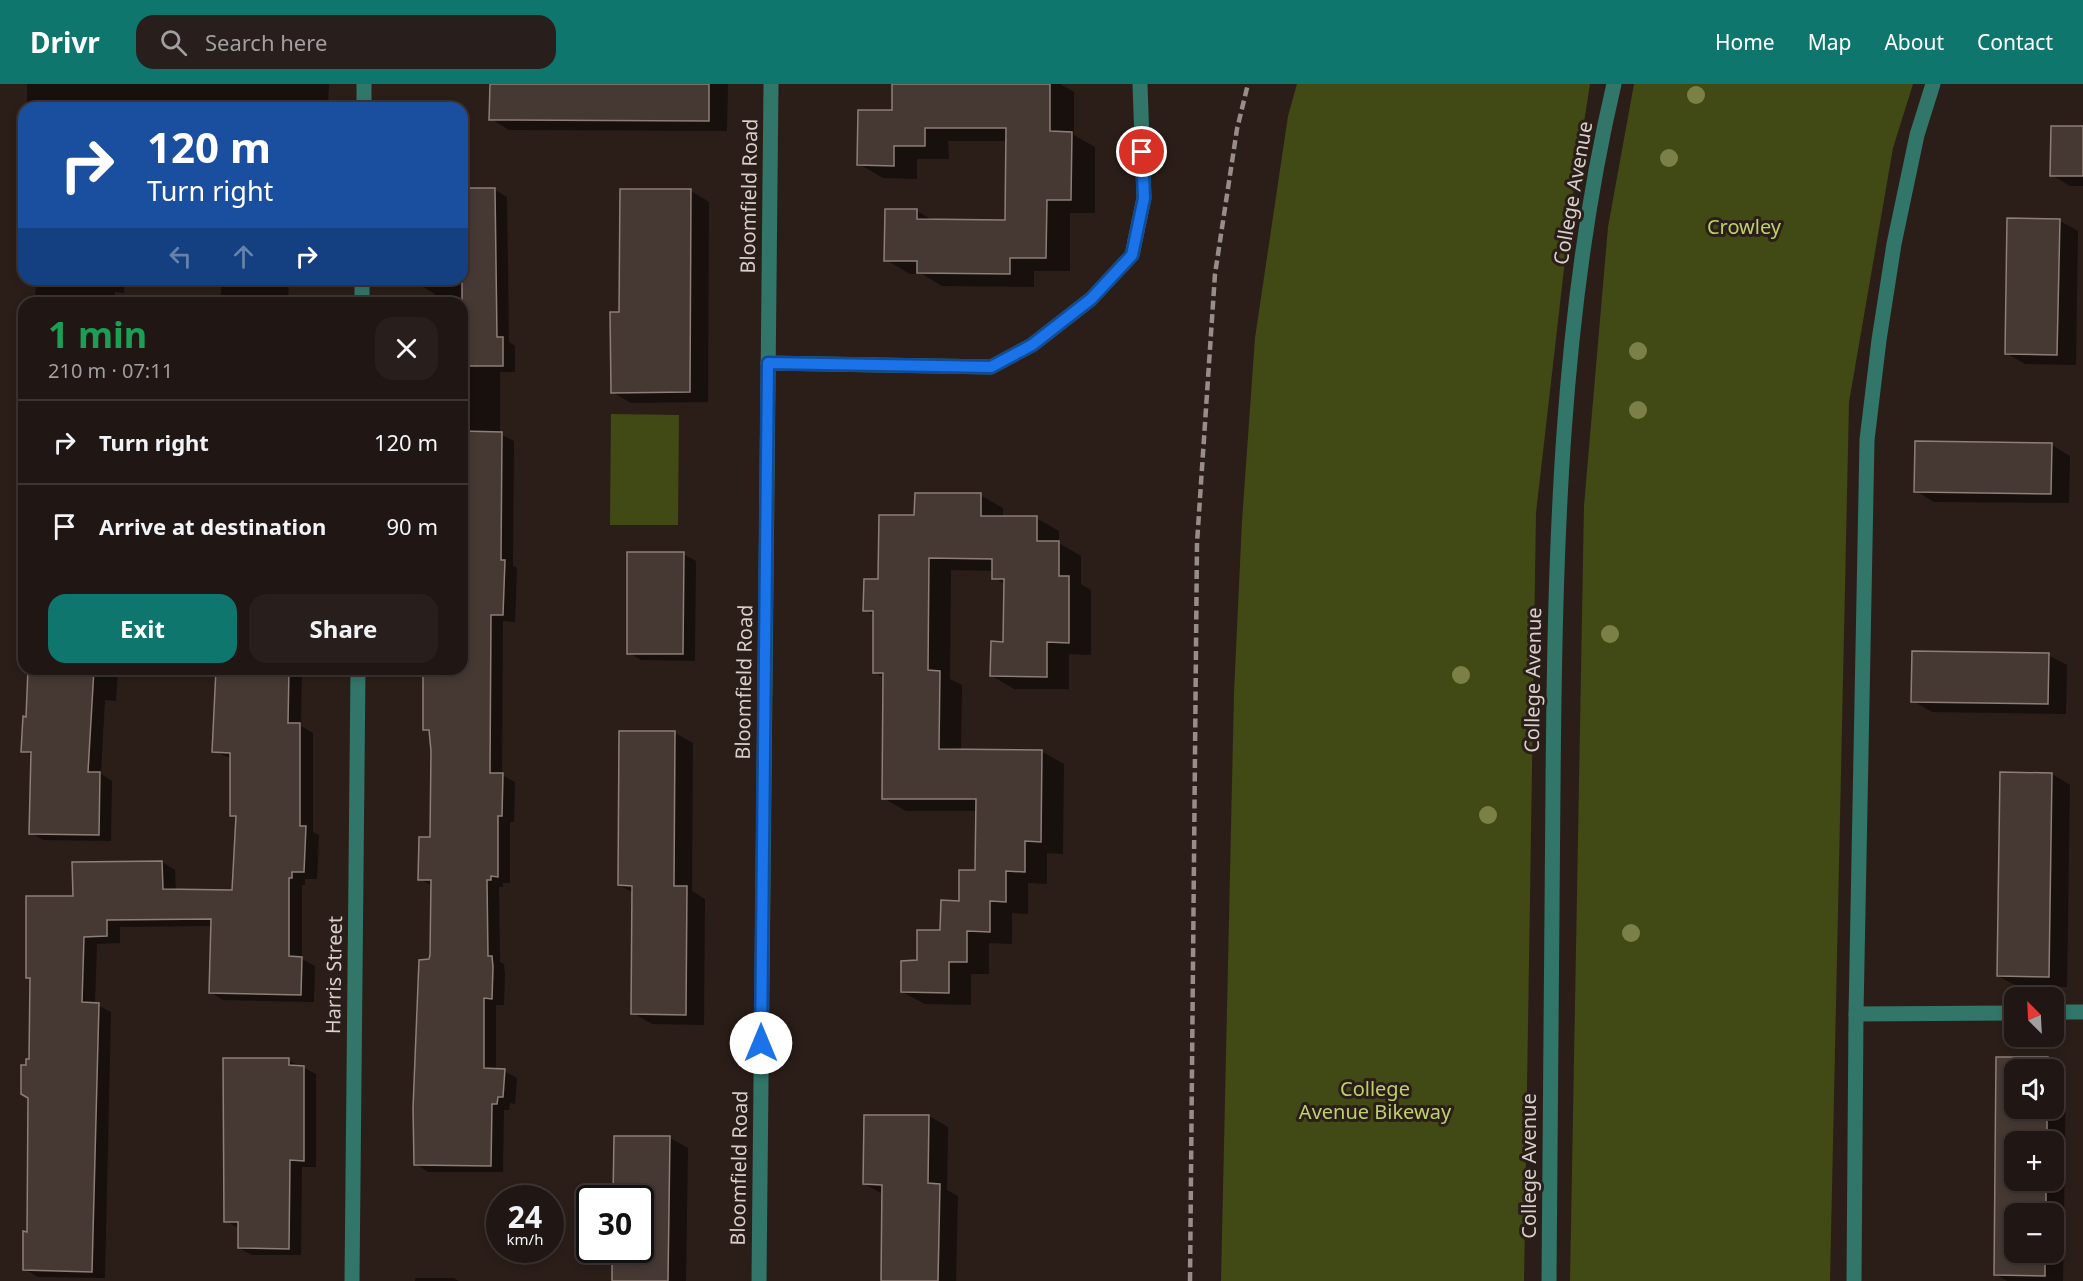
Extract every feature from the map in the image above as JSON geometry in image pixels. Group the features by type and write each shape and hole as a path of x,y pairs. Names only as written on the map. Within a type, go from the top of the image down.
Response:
{"street":[{"path":"364,84 364,102"},
{"name":"Bloomfield Road","path":"759,1281 771,84"},
{"path":"768,363 991,367 1032,345 1091,299 1132,255 1144,198 1140,84"},
{"name":"College Avenue","path":"1549,1281 1554,619 1565,432 1580,266 1614,84"},
{"path":"1854,1281 1856,1014 1867,440 1894,244 1917,135 1933,84"},
{"name":"Harris Street","path":"352,1281 358,675"},
{"path":"2064,1012 2083,1012"},
{"path":"1856,1014 2004,1013"}],"green space":[{"name":"College Avenue Bikeway","path":"1297,84 1590,84 1572,199 1536,513 1524,1281 1221,1281 1234,693 1242,521 1255,338 1288,116"},
{"name":"Crowley","path":"1634,84 1913,84 1893,148 1849,402 1830,1281 1570,1281 1584,506 1608,227"},
{"path":"611,414 679,415 678,525 610,525"}],"building":[{"path":"490,84 709,84 709,121 489,120"},
{"path":"892,84 1050,84 1050,131 1072,132 1071,200 1047,200 1046,258 1010,258 1010,274 917,273 917,261 884,261 885,209 917,209 917,219 1005,220 1006,128 925,128 925,146 894,146 894,166 857,165 858,110 892,110"},
{"path":"2051,126 2083,126 2083,176 2050,176"},
{"path":"468,188 495,188 497,337 503,337 503,366 468,366 468,297 462,297 462,285 468,285"},
{"path":"620,189 691,189 690,392 611,393 610,312 619,312"},
{"path":"2007,218 2060,219 2057,355 2005,354"},
{"path":"468,431 502,432 501,560 505,560 503,615 491,615 490,773 503,773 502,816 498,816 498,877 491,876 491,880 487,880 488,956 492,956 493,967 492,999 484,998 484,1068 505,1069 503,1097 498,1097 497,1104 492,1104 491,1166 414,1165 413,1108 419,960 429,959 430,955 431,880 418,880 419,837 430,837 431,751 429,730 423,730 423,675 468,675"},
{"path":"1915,441 2052,443 2051,494 1914,492"},
{"path":"915,493 981,493 981,516 1037,516 1037,541 1059,541 1059,576 1069,576 1069,643 1047,642 1047,677 990,676 991,641 1003,642 1004,579 992,579 992,559 929,558 928,670 940,671 939,749 1042,750 1041,842 1025,841 1025,872 1006,871 1006,902 990,901 990,932 967,931 967,962 949,962 949,993 901,992 901,961 917,960 917,930 940,930 941,900 959,901 959,870 975,870 976,799 882,799 883,673 873,673 873,611 863,611 864,579 878,579 879,515 914,515"},
{"path":"627,552 684,552 683,654 627,654"},
{"path":"1912,651 2049,653 2048,704 1911,702"},
{"path":"28,675 94,675 88,772 100,772 99,835 29,834 31,752 21,752 23,716 26,717"},
{"path":"216,675 289,675 288,723 300,723 300,826 306,826 304,872 292,872 292,878 289,878 289,956 302,957 301,995 209,993 211,919 107,920 107,936 84,937 82,1002 99,1003 92,1272 23,1270 23,1231 27,1232 28,1098 21,1094 21,1065 26,1065 26,1059 29,1059 30,978 26,978 26,896 73,896 72,862 162,861 163,889 232,890 236,816 230,816 230,753 212,752"},
{"path":"619,731 675,731 674,886 687,886 686,1015 631,1014 632,886 618,885"},
{"path":"2000,772 2052,773 2049,977 1997,976"},
{"path":"1996,1057 2048,1057 2048,1059 2004,1059 2004,1119 2047,1119 2047,1131 2004,1131 2004,1191 2046,1191 2046,1203 2004,1203 2004,1263 2045,1263 2045,1276 1994,1275"},
{"path":"223,1058 289,1058 289,1065 304,1066 304,1161 290,1160 289,1249 238,1248 238,1222 224,1222"},
{"path":"864,1115 929,1115 928,1183 940,1184 938,1281 881,1281 882,1185 863,1184"},
{"path":"614,1136 670,1136 668,1281 612,1281 612,1263 654,1263 654,1185 613,1185"}],"railway":[{"path":"1190,1281 1197,543 1215,274 1237,129 1248,84"}],"route":[{"path":"761,1043 768,363 991,367 1032,345 1091,299 1132,255 1144,198 1142,152"}]}
